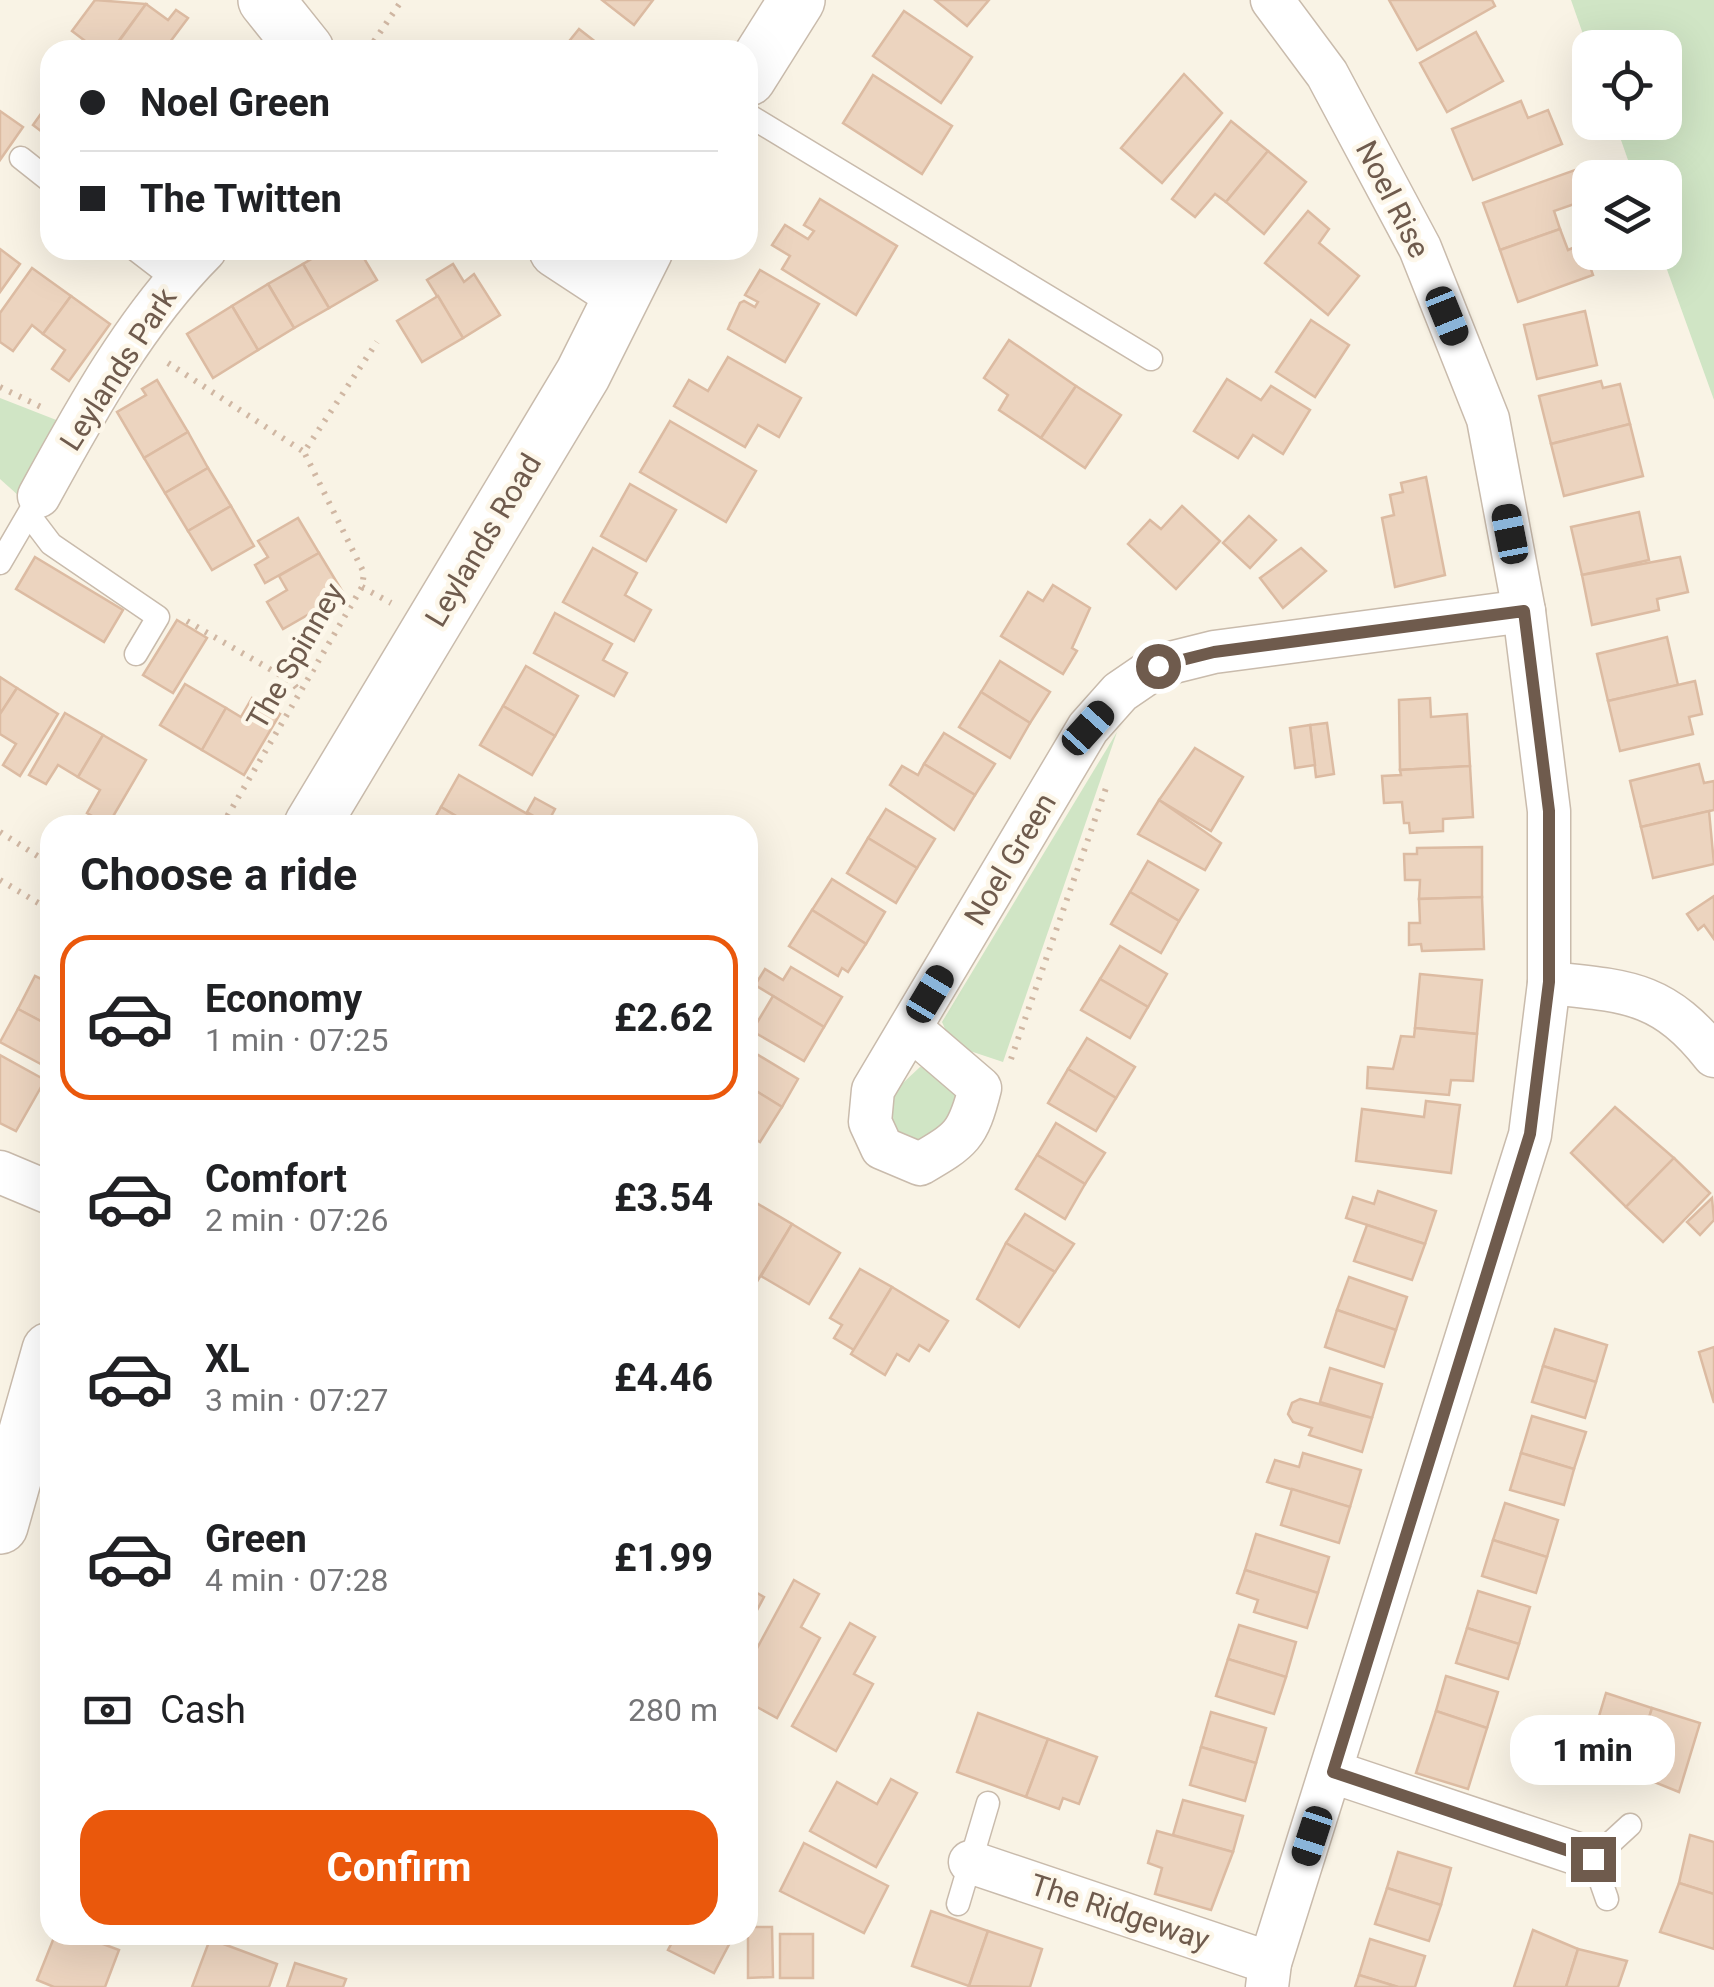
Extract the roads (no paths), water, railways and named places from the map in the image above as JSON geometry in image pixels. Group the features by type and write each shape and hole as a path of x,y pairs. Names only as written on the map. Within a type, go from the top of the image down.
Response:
{"street":[{"path":"266,0 298,40"},
{"path":"758,62 798,0"},
{"name":"Noel Rise","path":"1268,1975 1530,1134 1549,982 1549,811 1524,611 1488,419 1420,248 1327,74 1272,0"},
{"name":"Leylands Park","path":"34,505 133,340 175,280 195,260"},
{"path":"594,260 633,271"},
{"name":"Leylands Road","path":"318,815 583,374 633,271"},
{"name":"Noel Green","path":"910,1028 980,1088 972,1121 961,1140 920,1164 882,1148 870,1122 873,1090 1088,728 1120,692 1158,666 1214,652 1524,611"},
{"path":"1549,982 1633,992 1688,1024 1714,1056"},
{"path":"0,1172 40,1190"},
{"path":"0,1526 40,1411"},
{"path":"1333,1772 1600,1879"},
{"name":"The Ridgeway","path":"970,1862 1268,1975"}],"lane":[{"path":"758,121 1151,359"},
{"path":"20,158 40,174"},
{"path":"149,260 175,280"},
{"path":"0,563 34,505"},
{"path":"34,505 50,544 158,617 136,654"},
{"path":"958,1904 988,1803"},
{"path":"1600,1879 1630,1826"}]}
